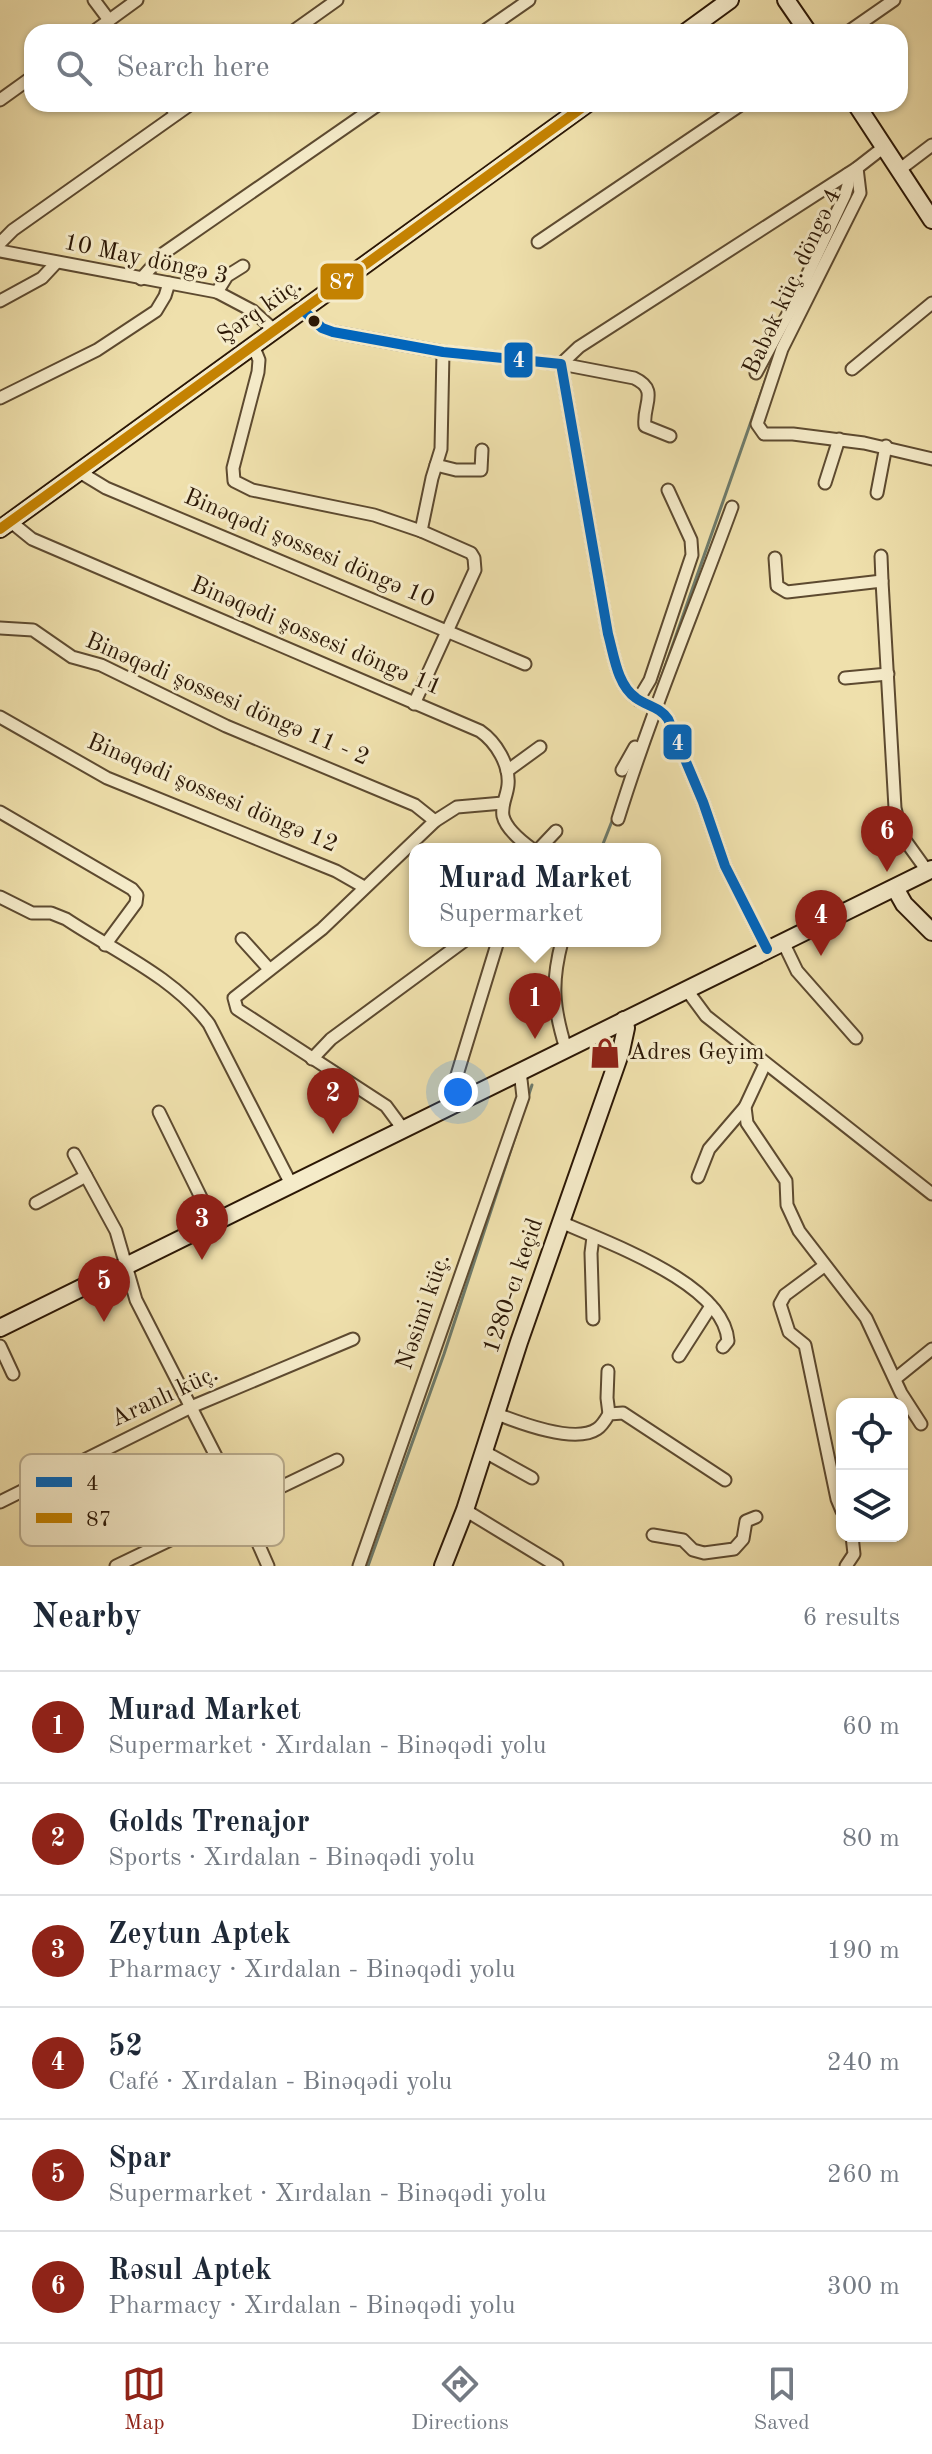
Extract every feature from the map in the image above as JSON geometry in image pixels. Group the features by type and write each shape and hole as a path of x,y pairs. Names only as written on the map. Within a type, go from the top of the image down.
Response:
{"street":[{"path":"94,0 109,20"},
{"path":"104,24 137,0"},
{"path":"303,24 337,0"},
{"path":"494,24 529,0"},
{"path":"697,24 730,0"},
{"path":"786,0 802,24"},
{"path":"860,24 894,0"},
{"path":"0,100 24,83"},
{"path":"0,243 169,112"},
{"path":"141,279 164,253 367,112"},
{"name":"Şərq küç.","path":"5,525 576,112"},
{"path":"538,242 730,112"},
{"path":"861,112 932,220"},
{"path":"899,170 932,145"},
{"path":"561,364 579,347 852,171 884,147"},
{"path":"756,373 796,299 833,221 852,171"},
{"name":"Babək küç. döngə 4","path":"852,171 860,193 782,349 757,424 764,434 839,439 886,446 932,458"},
{"name":"10 May döngə 3","path":"0,251 217,292 253,311 274,330"},
{"path":"0,301 42,278 56,263"},
{"path":"217,292 227,276 243,266"},
{"path":"0,398 97,350 156,311 169,283"},
{"path":"852,369 932,303"},
{"path":"303,310 322,328 333,332 443,352 561,364 643,382 649,394 645,426 670,436"},
{"path":"253,345 259,360 258,372 233,468 234,481 252,490 374,515 421,531 471,553 474,558 475,570 414,704"},
{"path":"421,531 441,449 443,352"},
{"path":"561,364 608,634 623,684 668,719 703,802 725,866 767,949"},
{"path":"825,483 839,439"},
{"path":"877,493 886,446"},
{"path":"436,465 456,470 481,470 482,450"},
{"name":"Binəqədi şossesi döngə 10","path":"78,471 106,488 525,664"},
{"path":"618,819 647,704 650,680 692,555 691,540 668,490"},
{"path":"622,770 636,743 647,704 691,621 732,507"},
{"name":"Binəqədi şossesi döngə 11","path":"5,525 489,737 507,771"},
{"path":"0,1327 930,870 902,836 897,822 881,556"},
{"path":"775,558 777,586 781,591 882,581"},
{"name":"Binəqədi şossesi döngə 11 - 2","path":"0,628 38,633 63,653 101,665 226,726 415,805 435,821"},
{"path":"845,678 888,674"},
{"name":"Binəqədi şossesi döngə 12","path":"0,717 107,778 336,871 364,887"},
{"path":"526,843 508,826 503,816 508,787 507,771 540,747"},
{"path":"411,843 435,821 457,807 503,803"},
{"path":"0,812 132,889 137,895 136,903 105,945"},
{"path":"545,843 556,831"},
{"path":"403,1129 386,1106 237,1009 234,998 322,929 409,845"},
{"path":"895,888 904,904 932,932"},
{"path":"0,897 32,913 51,913 66,919 171,985 197,1008 209,1024 291,1184"},
{"path":"242,939 269,969"},
{"path":"783,942 797,971 856,1038"},
{"path":"312,1059 331,1039 456,947"},
{"path":"464,1099 457,1075 496,947"},
{"path":"560,947 555,969 554,998 566,1049"},
{"path":"686,989 706,1016 932,1194"},
{"name":"1280-cı keçid","path":"443,1566 465,1510 519,1342 623,1045 624,1020"},
{"path":"698,1177 709,1149 745,1107 765,1064"},
{"name":"Nəsimi küç.","path":"359,1566 523,1097 520,1071"},
{"path":"745,1107 747,1123 786,1181 787,1205 799,1231 866,1318 921,1424"},
{"path":"159,1112 213,1222"},
{"path":"74,1154 116,1231 136,1300 215,1454"},
{"path":"36,1203 86,1176"},
{"path":"561,1222 667,1270 692,1287 711,1306 727,1334 728,1341 723,1347"},
{"path":"593,1237 593,1319"},
{"path":"824,1266 785,1295 780,1304 789,1332 805,1345 836,1494"},
{"path":"679,1356 711,1306"},
{"name":"Aranlı küç.","path":"97,1454 191,1407 353,1339"},
{"path":"0,1346 13,1374"},
{"path":"895,1379 932,1349"},
{"path":"497,1414 545,1431 586,1433 600,1428 609,1414 608,1371"},
{"path":"609,1414 623,1413 725,1480"},
{"path":"485,1452 532,1478"},
{"path":"284,1486 337,1460"},
{"name":"Aranlı küç.","path":"0,1502 20,1492"},
{"path":"465,1510 557,1566"},
{"path":"653,1535 683,1540 704,1560 734,1549 743,1539 746,1521 756,1517"},
{"path":"846,1566 854,1554 853,1542"},
{"path":"116,1566 159,1546"},
{"path":"259,1546 268,1566"}],"waterway":[{"path":"833,233 854,190"},
{"path":"659,684 774,356"},
{"path":"603,843 614,816"},
{"path":"528,1097 532,1085"},
{"path":"368,1566 444,1354 521,1119"}],"transit line":[{"name":"87","path":"0,529 576,112"},
{"name":"4","path":"303,310 322,328 333,332 443,352 561,364 608,634 617,669 630,692 668,719 703,802 725,866 767,949"}],"place":[{"name":"Rəsul Aptek","path":"887,872"},
{"name":"52","path":"821,956"},
{"name":"Murad Market","path":"535,1039"},
{"name":"Adres Geyim","path":"605,1053"},
{"name":"Golds Trenajor","path":"333,1134"},
{"name":"Zeytun Aptek","path":"202,1260"},
{"name":"Spar","path":"104,1322"}]}
